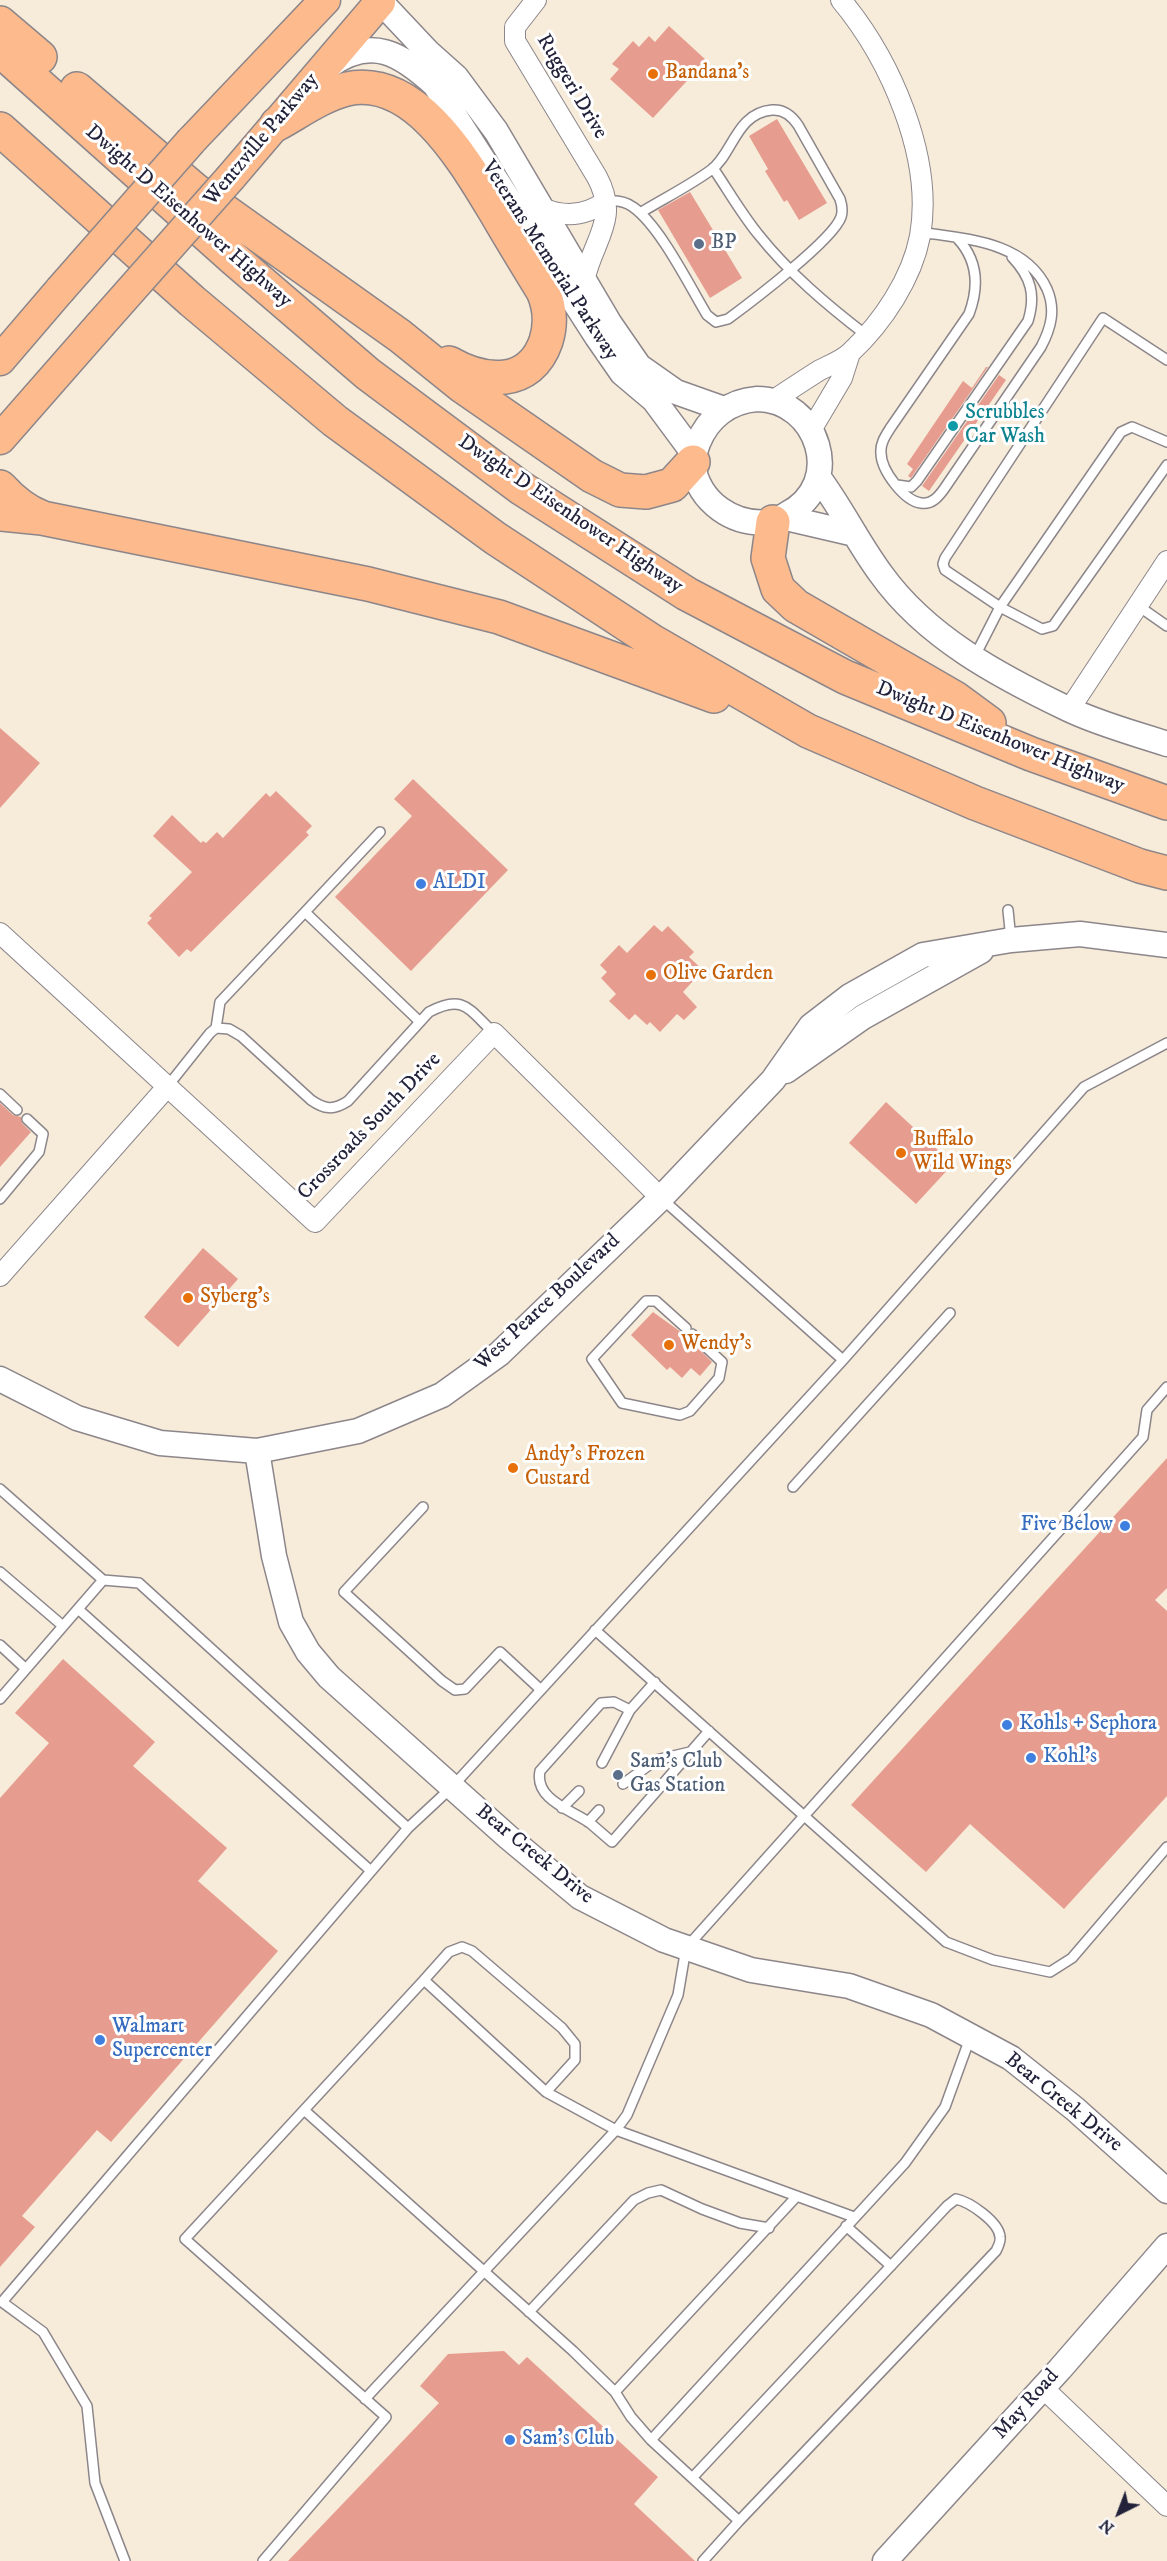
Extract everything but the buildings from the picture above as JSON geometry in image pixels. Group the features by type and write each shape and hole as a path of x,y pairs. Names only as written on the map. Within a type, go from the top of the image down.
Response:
{"highway":[{"path":"0,23 195,190 400,336 462,386 578,467 620,490 646,492 672,485 694,458"},
{"name":"Dwight D Eisenhower Highway","path":"0,50 234,259 368,374 521,488 687,594 845,677 1031,754 1167,803"},
{"path":"277,124 322,99 346,89 377,89 395,95 414,107 452,145 475,178 547,301 548,330 542,351 524,372 504,378 475,376 400,336"},
{"path":"0,129 192,301 335,421 495,538 652,641 808,731"},
{"path":"0,487 29,513 42,518"},
{"path":"0,514 42,518 369,584 499,617 808,731 975,803 1140,866 1167,873"},
{"path":"778,519 768,558 778,589 796,606 955,698 1031,754"}],"main road":[{"path":"0,360 191,141 325,0"},
{"name":"Wentzville Parkway","path":"0,438 231,177 380,1"}],"street":[{"path":"288,40 296,22 301,0"},
{"name":"Ruggeri Drive","path":"536,0 519,19 515,27 515,41 597,177 606,201 607,219 588,262 584,281"},
{"path":"774,400 850,353 866,335 905,279 920,232 920,182 914,141 905,114 880,57 841,0"},
{"name":"Veterans Memorial Parkway","path":"380,1 428,52 456,77 496,130 610,324 639,366 676,392 724,409"},
{"path":"320,72 337,60 356,52 372,49 402,58 435,85"},
{"name":"Veterans Memorial Parkway","path":"428,52 435,85 622,373 654,400 694,458"},
{"path":"542,208 565,215 593,210 606,201"},
{"path":"810,432 842,378 850,353"},
{"path":"778,519 808,500 819,478 821,461 816,441 805,423 789,408 774,400 745,400 724,409 711,420 694,458 698,480 706,497 720,511 738,519 778,519 855,534"},
{"path":"819,478 837,502 882,575 923,622 974,658 1069,710 1167,744"},
{"path":"1069,710 1167,561"},
{"name":"Crossroads South Drive","path":"0,933 315,1222 495,1033"},
{"name":"West Pearce Boulevard","path":"0,1379 77,1418 160,1443 257,1451 358,1431 442,1395 499,1354 661,1198 773,1080 862,1017 1002,942 1080,934 1167,945"},
{"path":"495,1033 661,1198"},
{"path":"0,1276 167,1087"},
{"name":"Bear Creek Drive","path":"257,1451 274,1556 291,1622 308,1652 328,1677 580,1897 664,1940 751,1970 849,1986 931,2015 1011,2058 1057,2094 1167,2191"},
{"name":"May Road","path":"885,2561 1043,2388 1167,2246"},
{"path":"1043,2388 1167,2506"}],"lane":[{"path":"606,201 619,201 640,213 657,233 707,315 716,322 728,319 790,270 834,229 843,212 840,199 794,119 783,111 769,110 754,117 740,129 713,168 640,213"},
{"path":"713,168 755,231 790,270 829,307 866,335"},
{"path":"920,232 957,238 1004,249 1024,261 1043,281 1051,303 1052,319 1048,333 937,498 929,503 920,504 906,495 897,485 880,455 885,436 963,325 973,302 975,276 973,263 969,252 957,238"},
{"path":"897,485 911,487 917,481 1028,321 1033,301 1030,281 1004,249"},
{"path":"1167,360 1103,318 945,558 943,564 945,570 1000,607 1042,629 1053,626 1167,465"},
{"path":"974,658 1000,607 1121,432 1132,427 1167,442"},
{"path":"1137,605 1167,626"},
{"path":"167,1087 216,1028 220,1002 380,832"},
{"path":"1002,942 1008,910"},
{"path":"305,912 420,1022"},
{"path":"216,1028 229,1029 241,1036 310,1100 322,1108 332,1109 348,1101 429,1012 445,1003 462,1004 495,1033"},
{"path":"125,2561 95,2483 87,2406 42,2332 1,2304 408,1828 452,1787 843,1360 1084,1087 1167,1043"},
{"path":"0,1094 17,1110"},
{"path":"0,1199 39,1152 43,1142 43,1134 27,1119"},
{"path":"661,1198 843,1360"},
{"path":"646,1301 656,1301 705,1346 722,1362 719,1378 690,1411 680,1415 622,1403 592,1359 646,1301"},
{"path":"793,1487 950,1313"},
{"path":"365,2400 616,2130 627,2115 678,1995 686,1948 1143,1437 1147,1410 1167,1387"},
{"path":"0,1489 103,1580 139,1584 408,1828"},
{"path":"423,1507 344,1592 442,1682 455,1690 465,1689 500,1652 541,1690"},
{"path":"0,1572 63,1626"},
{"path":"0,1699 103,1580"},
{"path":"78,1609 371,1870"},
{"path":"595,1630 946,1942 993,1960 1050,1972 1072,1958 1167,1847"},
{"path":"0,1645 26,1669"},
{"path":"603,1764 630,1710 655,1682"},
{"path":"630,1710 614,1702 601,1703 540,1771 538,1780 542,1789 562,1808 588,1822 612,1842 709,1731"},
{"path":"623,1784 656,1760 690,1752"},
{"path":"562,1808 579,1791"},
{"path":"588,1822 600,1810"},
{"path":"263,2561 386,2417 185,2240 450,1952 462,1947 472,1951 562,2028 575,2044 575,2060 546,2092"},
{"path":"424,1980 546,2092 616,2130 854,2217"},
{"path":"651,2440 905,2163 945,2107 970,2036"},
{"path":"304,2110 615,2392 631,2417 651,2440 739,2521"},
{"path":"529,2312 634,2200 648,2193 661,2190 740,2223 769,2228"},
{"path":"615,2392 797,2196"},
{"path":"693,2477 947,2206 956,2199 966,2201 996,2226 1001,2238 996,2251 739,2521 704,2561"},
{"path":"846,2226 891,2266"}],"place":[{"name":"Bandana's","path":"653,74"},
{"name":"BP","path":"699,244"},
{"name":"Scrubbles Car Wash","path":"953,426"},
{"name":"ALDI","path":"421,884"},
{"name":"Olive Garden","path":"651,975"},
{"name":"Buffalo Wild Wings","path":"901,1153"},
{"name":"Syberg's","path":"188,1298"},
{"name":"Wendy's","path":"669,1345"},
{"name":"Andy's Frozen Custard","path":"513,1468"},
{"name":"Five Below","path":"1125,1526"},
{"name":"Kohls + Sephora","path":"1007,1725"},
{"name":"Kohl's","path":"1031,1758"},
{"name":"Sam's Club Gas Station","path":"618,1775"},
{"name":"Walmart Supercenter","path":"100,2040"},
{"name":"Sam's Club","path":"510,2440"}]}
